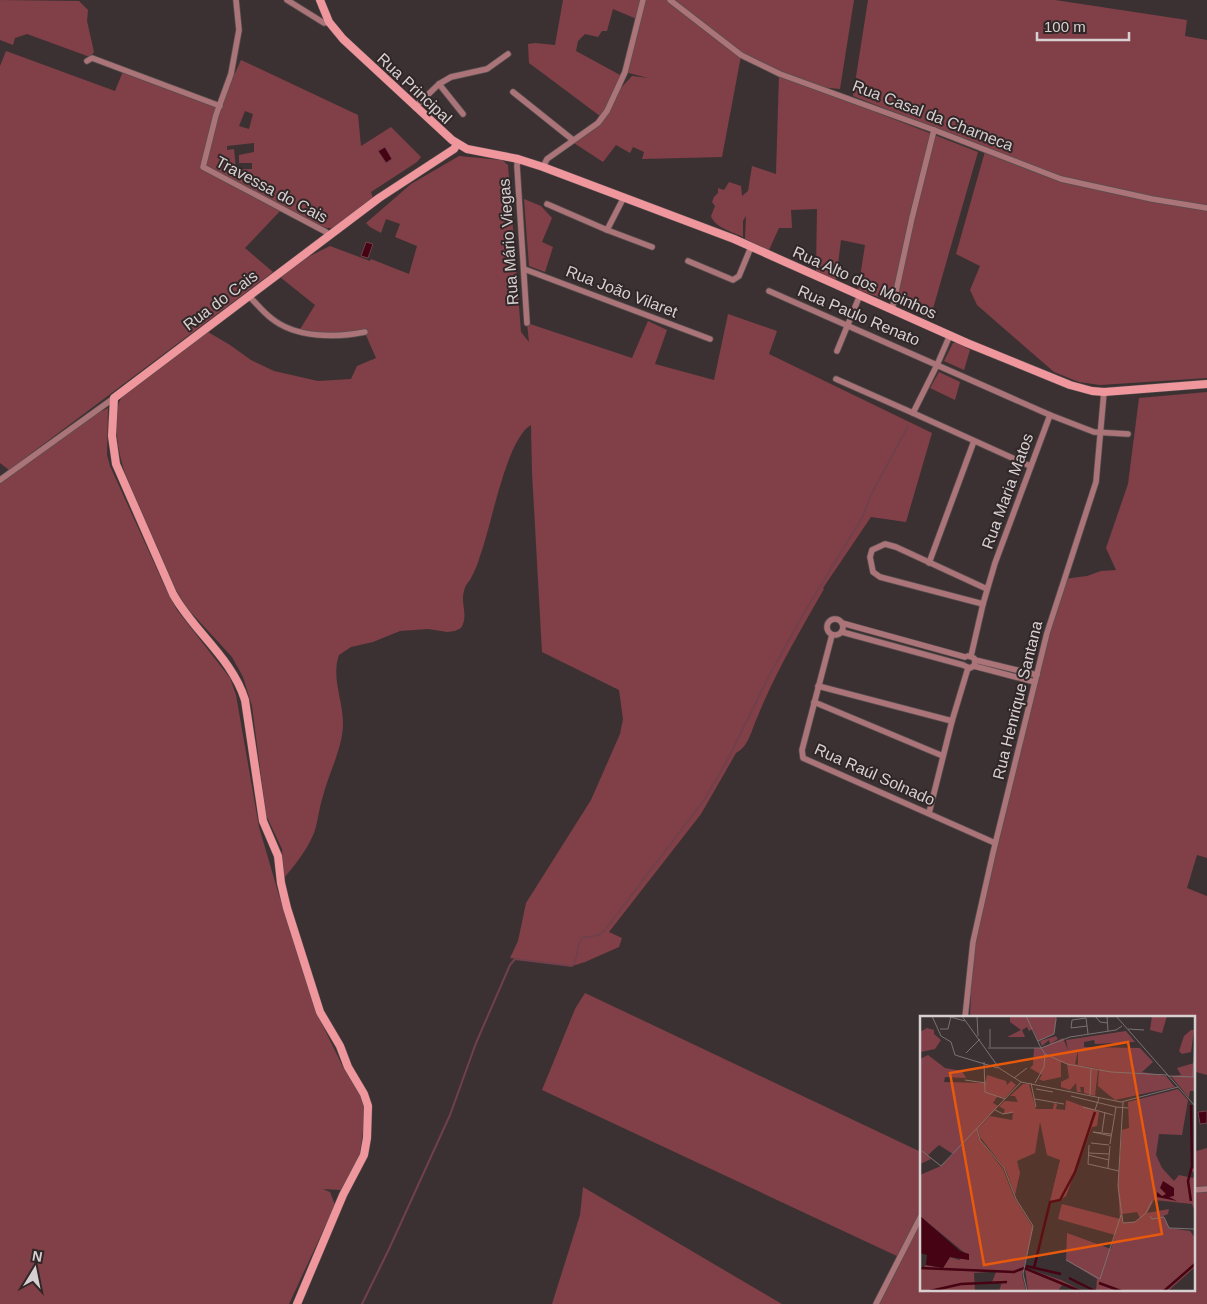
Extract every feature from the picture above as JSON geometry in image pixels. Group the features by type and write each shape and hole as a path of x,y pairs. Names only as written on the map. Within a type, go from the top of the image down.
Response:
{"street":[{"path":"87,62 92,58 220,106 231,74 239,30 236,0"},
{"path":"287,0 324,22 329,22"},
{"name":"Rua Principal","path":"320,0 329,22 343,39 457,144 475,151 518,159"},
{"path":"543,167 547,159 598,123 607,111 625,72 642,0"},
{"name":"Rua Casal da Charneca","path":"670,0 741,55 780,74 1061,178 1152,200 1207,208"},
{"path":"415,107 439,84 450,77 487,69 508,54"},
{"path":"439,84 463,114"},
{"path":"513,92 573,140"},
{"name":"Travessa do Cais","path":"220,106 203,167 326,232 329,236"},
{"path":"892,310 934,130"},
{"name":"Rua do Cais","path":"0,480 114,398 379,198 454,150 457,144"},
{"name":"Rua Alto dos Moinhos","path":"518,159 624,197 751,247 892,310 1070,385 1104,392 1207,384"},
{"name":"Rua Mário Viegas","path":"518,159 528,323"},
{"path":"607,230 624,197"},
{"path":"547,204 652,247"},
{"path":"688,261 733,280 739,276 751,247"},
{"name":"Rua João Vilaret","path":"524,269 710,339"},
{"name":"Rua Paulo Renato","path":"769,291 1050,415"},
{"path":"836,351 860,295"},
{"path":"249,296 272,319 284,326 299,331 338,337 365,332"},
{"path":"913,413 938,365 950,335"},
{"path":"836,379 1030,466"},
{"name":"Rua Henrique Santana","path":"965,1016 973,942 995,843 1055,608 1096,482 1104,392"},
{"path":"114,398 113,455 128,494 177,602 231,669 241,687 245,700 263,821 278,856 287,908 320,1012 340,1046 348,1067 364,1094 368,1106 367,1138 364,1154 343,1195 297,1304"},
{"path":"1050,415 1094,432 1128,434"},
{"name":"Rua Maria Matos","path":"929,813 995,563 1050,415"},
{"path":"929,563 974,441"},
{"path":"983,604 880,576 873,572 870,557 872,550 885,544 896,547 987,590"},
{"path":"969,662 842,624 836,619 829,622 827,630 832,635 838,635 842,632 1036,678"},
{"path":"842,624 844,628 842,632"},
{"name":"Rua Raúl Solnado","path":"832,635 802,750 803,758 995,843"},
{"path":"818,686 952,721"},
{"path":"814,702 943,756"},
{"path":"1194,1190 1207,1189"},
{"path":"876,1304 920,1218"}],"shaded area":[{"path":"0,0 79,1 88,10 87,21 94,52 90,57 27,34 15,38 13,45 0,40"},
{"path":"563,0 854,0 840,89 820,87 883,115 978,152 930,319 905,306 858,290 865,245 841,240 836,280 816,271 817,209 791,210 792,228 779,228 769,250 745,239 746,216 743,221 743,237 720,226 713,220 711,216 715,206 712,202 718,193 718,188 724,190 729,182 741,186 742,196 748,191 752,166 776,174 779,74 741,56 722,157 642,159 644,152 633,147 630,153 616,145 603,162 574,143 599,126 620,89 632,76 648,78 625,72 639,20 613,9 607,31 602,31 598,37 585,34 578,41 576,51 622,76 600,116 529,63 528,44 555,45"},
{"path":"868,0 1055,0 1187,20 1185,36 1207,40 1207,378 1100,385 1079,382 1054,372 977,305 970,290 980,266 956,254 986,148 853,96"},
{"path":"6,51 115,91 124,69 220,106 241,60 358,115 361,146 391,127 421,157 417,162 371,192 373,198 347,219 331,228 313,224 282,209 245,248 273,272 9,470 0,463 0,66","holes":["245,111 253,114 249,129 239,126","254,143 254,152 239,155 239,163 252,163 252,169 236,169 234,149 227,150 227,146"]},
{"path":"385,147 392,159 386,163 378,151"},
{"path":"459,156 502,160 508,165 521,332 529,342 527,323 632,358 648,321 667,330 655,364 714,380 728,314 777,331 769,354 932,433 906,522 871,517 823,588 788,652 764,701 747,742 736,753 701,814 609,932 622,938 619,947 572,966 510,958 518,941 526,903 591,800 620,734 623,719 619,690 542,652 531,425 522,433 514,447 500,485 478,561 466,585 463,596 464,619 461,628 447,632 428,629 400,631 373,642 351,647 339,655 336,672 343,723 341,742 326,787 314,833 296,863 284,878 282,849 266,815 252,706 243,677 232,657 187,608 176,590 126,476 117,436 118,404 122,397 208,332 251,360 274,371 318,381 351,379 357,366 376,358 365,333 349,336 299,331 315,305 280,277 308,257 330,246 409,274 417,246 395,237 400,224 386,219 381,233 366,223 411,184"},
{"path":"524,199 541,206 552,218 542,242 553,247 545,272 529,266"},
{"path":"366,242 373,244 368,258 361,256"},
{"path":"953,343 958,343 970,350 964,370 944,361"},
{"path":"939,372 960,382 955,400 930,388"},
{"path":"1207,392 1207,858 1197,855 1187,888 1207,896 1207,1075 1194,1073 1194,1016 970,1016 973,942 1022,735 1064,579 1087,576 1101,571 1116,570 1106,548 1128,484 1139,398"},
{"path":"108,408 107,455 110,466 177,610 230,678 236,695 259,827 278,892 323,1026 343,1067 360,1094 364,1106 365,1115 357,1163 341,1190 323,1189 330,1192 335,1205 289,1304 0,1304 0,483 92,416"},
{"path":"585,993 920,1152 920,1292 1194,1292 1194,1152 1207,1148 1207,1304 876,1304 899,1257 542,1090 575,1009"},
{"path":"1207,1111 1207,1123 1200,1124 1198,1112"},
{"path":"583,1187 782,1304 552,1304 580,1215"}],"waterway":[{"path":"362,1304 450,1115 476,1043 510,965 515,959 572,966 582,938 599,935 605,930 704,800 727,761 769,676 804,613 863,516 872,493 908,426"}]}
